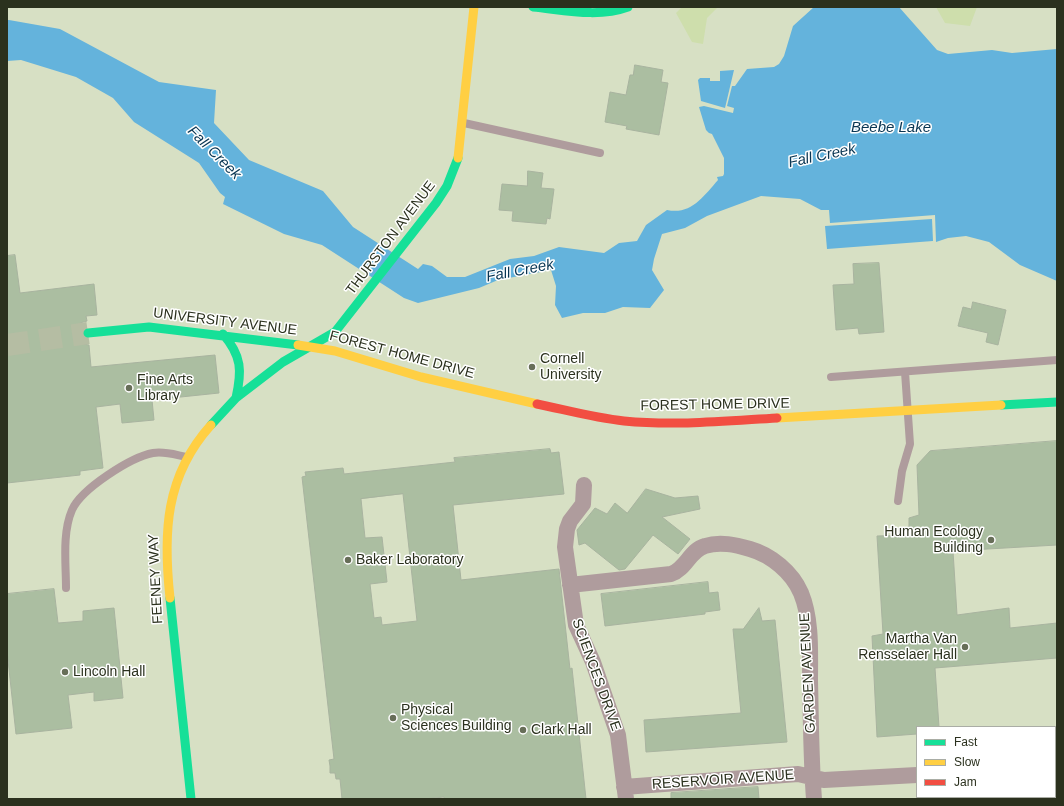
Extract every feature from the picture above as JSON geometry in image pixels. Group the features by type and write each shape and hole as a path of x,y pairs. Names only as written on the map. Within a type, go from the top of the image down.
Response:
{"street":[{"name":"THURSTON AVENUE","path":"311,346 335,332 385,271 447,186 459,156 464,123 474,7"},
{"path":"534,7 604,12 617,11 628,7"},
{"name":"UNIVERSITY AVENUE","path":"88,333 150,327 223,334 311,346"},
{"path":"223,334 233,344 240,360 239,384 236,398"},
{"name":"FEENEY WAY","path":"191,799 168,583 166,544 172,494 187,457 210,426 236,398 283,362 311,346"},
{"name":"FOREST HOME DRIVE","path":"311,346 335,351 421,377 592,416 625,421 681,423 730,422 1057,402"},
{"name":"SCIENCES DRIVE","path":"584,485 583,504 570,521 565,539 570,585 577,630 585,643 615,721 625,793"},
{"name":"GARDEN AVENUE","path":"570,585 670,574 681,569 699,549 705,546 720,544 736,545 753,550 767,556 779,564 791,577 801,593 806,615 810,646 812,776 814,799"},
{"name":"RESERVOIR AVENUE","path":"625,793 798,774 824,780 916,775"}],"lane":[{"path":"464,123 600,153"},
{"path":"831,377 1057,360"},
{"path":"898,501 902,471 910,444 905,372"},
{"path":"66,588 68,527 72,510 80,497 119,468 142,456 161,453 187,457"}],"green space":[{"path":"682,7 718,7 707,18 703,44 692,42 676,13"},
{"path":"936,7 977,7 970,26 945,23"}],"water":[{"path":"814,7 899,7 937,50 948,54 992,50 1012,53 1057,49 1057,281 1020,265 989,242 966,236 948,238 936,242 935,215 830,223 829,210 821,210 800,199 761,196 707,216 685,228 662,234 652,270 664,290 650,308 623,307 605,313 583,313 562,318 555,305 556,286 551,270 498,280 479,288 418,303 404,298 322,245 284,234 223,204 225,197 220,193 199,163 134,122 113,98 76,77 21,60 7,61 7,20 9,20 60,29 159,82 216,90 214,123 249,160 323,191 353,227 418,269 423,264 432,266 447,277 465,277 510,259 534,256 559,247 604,253 619,243 637,241 646,225 667,210 683,210 696,203 718,180 717,177 723,176 724,174 724,158 712,134 706,130 699,107 704,106 733,113 734,108 727,106 732,86 735,86 747,69 774,67 779,64 784,56 793,26"},
{"path":"734,70 725,108 701,101 698,80 700,78 710,78 710,81 720,81 720,71"},
{"path":"932,219 933,241 827,249 825,226"}],"building":[{"path":"635,65 663,70 661,82 668,83 659,135 626,129 627,126 605,122 610,92 626,95 630,75 633,75"},
{"path":"528,171 543,173 541,188 554,189 550,219 547,218 546,224 512,221 513,211 499,210 502,184 527,186"},
{"path":"15,255 20,293 94,284 97,315 86,316 87,321 80,323 76,328 78,341 89,345 91,367 215,355 219,393 152,400 154,420 122,423 120,404 96,407 103,468 80,471 80,475 7,483 7,256"},
{"path":"879,263 884,332 859,334 858,328 836,330 833,285 854,284 853,264"},
{"path":"973,302 1006,310 998,345 986,342 988,333 958,326 963,307 971,309"},
{"path":"1057,441 1057,545 953,551 957,615 1009,608 1010,628 1057,623 1057,658 935,668 939,726 916,726 916,734 877,737 872,636 883,634 877,536 909,535 909,518 919,515 917,465 930,451"},
{"path":"550,449 551,453 559,452 564,494 453,505 461,580 559,569 570,669 572,668 586,799 444,799 444,797 424,799 342,799 340,779 336,779 335,773 330,773 329,760 334,759 302,477 306,476 305,472 343,468 344,474 455,462 454,458","holes":["403,494 417,621 382,625 381,617 374,618 370,584 387,582 382,537 365,538 361,499"]},
{"path":"646,489 675,498 698,496 700,509 662,517 690,539 678,554 653,535 625,569 619,570 585,543 579,545 577,530 595,508 607,514 615,503 627,513"},
{"path":"708,582 709,593 718,592 720,610 705,612 705,614 605,626 601,594"},
{"name":"Lincoln Hall","path":"54,589 58,623 83,621 83,611 114,608 123,698 94,701 94,692 68,695 72,728 16,734 7,651 7,594"},
{"path":"759,608 762,621 775,620 787,742 646,752 644,720 741,713 733,629 743,629"},
{"path":"758,787 759,799 671,799 671,793"}],"tunnel":[{"path":"7,345 88,333"}],"traffic: fast":[{"path":"533,7 593,13 628,7"},
{"path":"211,425 236,398 283,362 335,332 436,203 447,186 458,158"},
{"path":"88,333 149,327 298,345"},
{"path":"223,334 234,349 239,364 240,372 236,398"},
{"path":"1001,405 1057,402"},
{"path":"170,598 191,799"}],"traffic: slow":[{"path":"458,158 474,7"},
{"path":"298,345 335,351 421,377 537,404"},
{"path":"777,418 1001,405"},
{"path":"170,598 167,551 171,506 176,485 184,464 196,444 211,425"}],"traffic: jam":[{"path":"537,404 580,414 624,421 662,423 777,418"}],"place":[{"name":"Cornell University","path":"532,367"},
{"name":"Fine Arts Library","path":"129,388"},
{"name":"Human Ecology Building","path":"991,540"},
{"name":"Baker Laboratory","path":"348,560"},
{"name":"Martha Van Rensselaer Hall","path":"965,647"},
{"name":"Lincoln Hall","path":"65,672"},
{"name":"Physical Sciences Building","path":"393,718"},
{"name":"Clark Hall","path":"523,730"}],"water label":[{"name":"Beebe Lake","path":"891,128"},
{"name":"Fall Creek","path":"214,153"},
{"name":"Fall Creek","path":"822,156"},
{"name":"Fall Creek","path":"520,271"}]}
